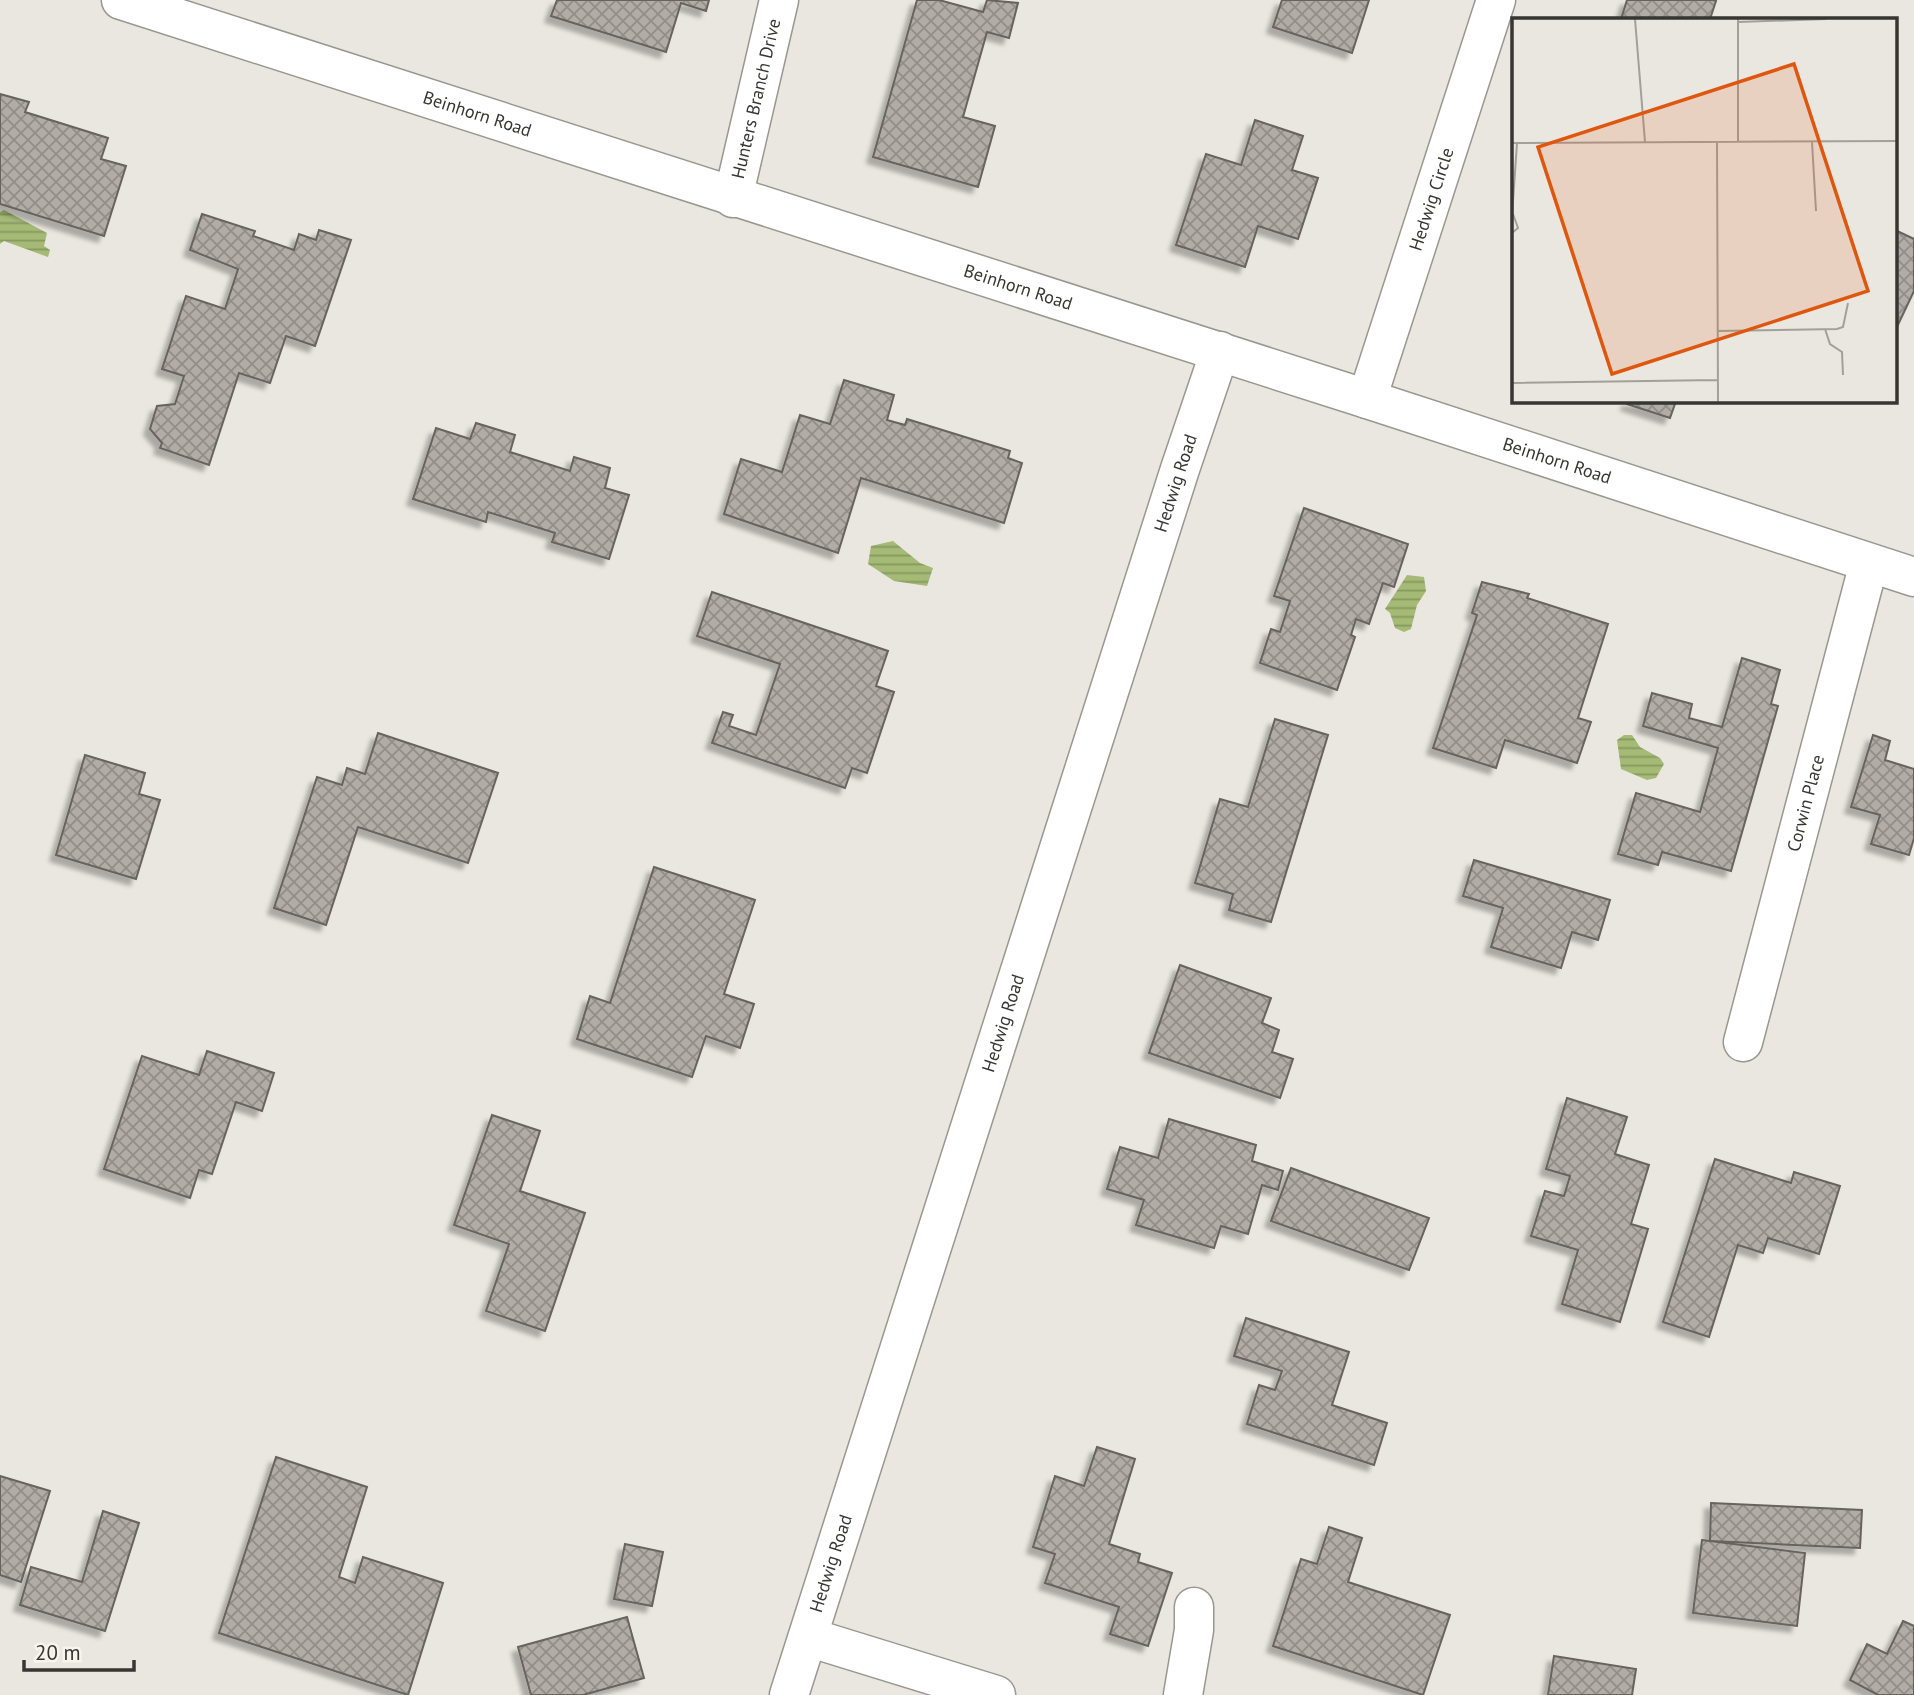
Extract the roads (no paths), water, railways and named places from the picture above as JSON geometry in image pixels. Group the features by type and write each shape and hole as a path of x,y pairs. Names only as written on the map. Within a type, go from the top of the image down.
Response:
{"street":[{"name":"Beinhorn Road","path":"121,0 733,198 1220,351 1914,577"},
{"name":"Hunters Branch Drive","path":"733,198 779,0"},
{"name":"Hedwig Circle","path":"1367,399 1496,0"},
{"name":"Hedwig Road","path":"789,1695 1220,351"},
{"name":"Corwin Place","path":"1743,1042 1869,563"},
{"path":"1183,1695 1194,1630 1194,1607"},
{"path":"808,1637 996,1695"}]}
